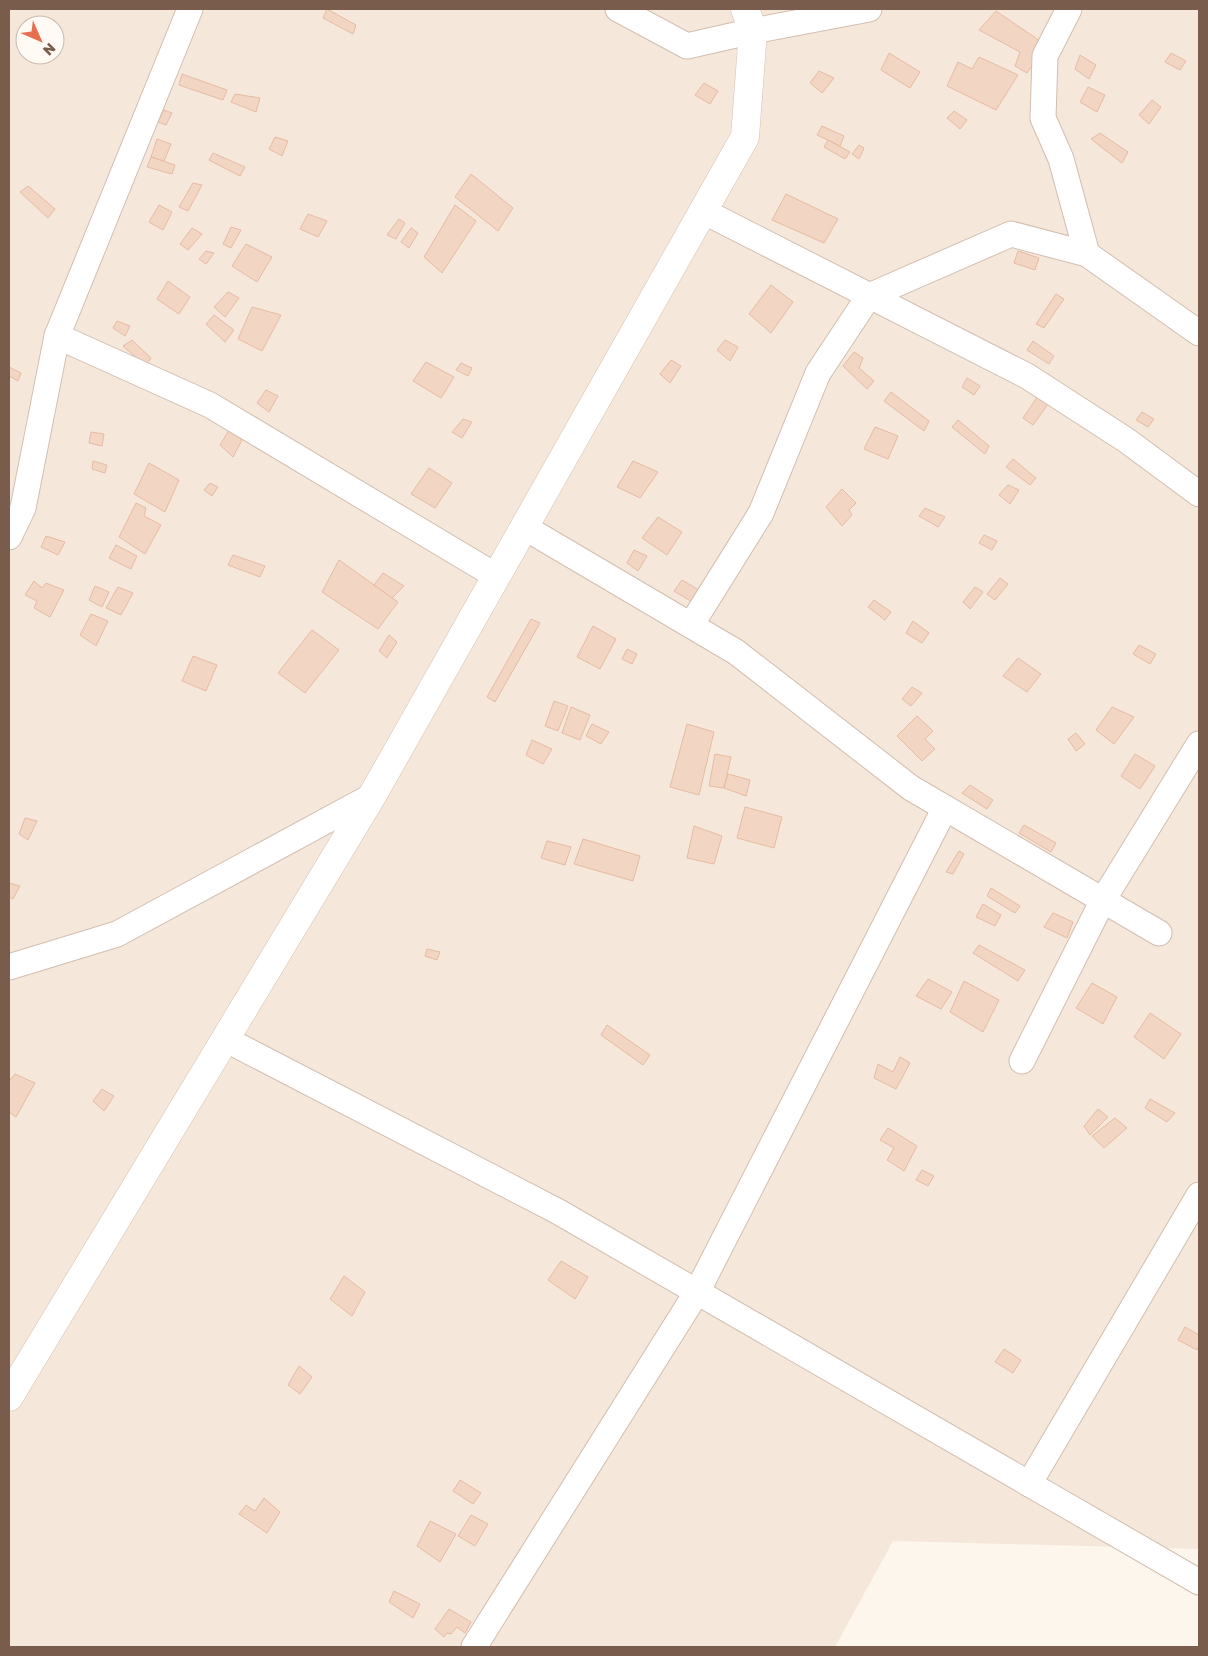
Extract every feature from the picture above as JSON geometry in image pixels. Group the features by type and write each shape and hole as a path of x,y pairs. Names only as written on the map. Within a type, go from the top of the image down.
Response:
{"main road":[{"path":"9,1397 372,796 745,137 749,20"}],"street":[{"path":"9,537 23,508 57,336 190,9"},
{"path":"618,9 687,46 749,20 868,9"},
{"path":"1069,9 1045,56 1044,118 1061,159 1087,254"},
{"path":"703,210 1026,376 1126,440 1199,494"},
{"path":"690,625 761,513 818,373 869,296 1011,234 1087,254 1199,333"},
{"path":"57,336 210,405 496,576"},
{"path":"524,527 736,652 911,788 1159,934"},
{"path":"1022,1061 1103,900 1199,744"},
{"path":"9,967 117,934 372,796"},
{"path":"474,1647 697,1292 945,808"},
{"path":"225,1038 556,1210 1199,1582"},
{"path":"1029,1484 1199,1195"}],"shaded area":[{"path":"9,9 1199,9 1199,1549 893,1541 835,1647 9,1647"}],"building":[{"path":"327,9 356,25 353,34 323,18"},
{"path":"996,11 1046,45 1027,73 1015,66 1020,52 979,30"},
{"path":"889,53 920,72 910,88 881,70"},
{"path":"1171,53 1186,61 1180,70 1165,62"},
{"path":"1080,55 1096,65 1089,79 1075,69"},
{"path":"979,57 1018,75 996,110 947,86 958,62 972,69"},
{"path":"819,71 834,78 822,93 810,83"},
{"path":"182,74 227,90 223,100 179,85"},
{"path":"704,83 718,91 710,104 695,95"},
{"path":"1088,87 1105,95 1097,112 1080,102"},
{"path":"235,94 260,98 256,112 231,102"},
{"path":"1152,100 1161,107 1149,124 1139,115"},
{"path":"164,110 172,113 166,125 158,122"},
{"path":"954,111 967,120 960,129 947,118"},
{"path":"822,126 844,136 840,146 817,135"},
{"path":"1100,133 1128,152 1122,163 1091,139"},
{"path":"275,137 288,141 282,156 269,149"},
{"path":"157,139 171,144 164,161 151,157"},
{"path":"828,140 850,152 845,159 824,147"},
{"path":"859,145 864,148 859,159 852,154"},
{"path":"213,153 245,167 240,176 209,160"},
{"path":"151,157 175,165 172,174 147,167"},
{"path":"471,174 513,208 498,231 455,197"},
{"path":"193,183 202,185 188,211 179,207"},
{"path":"28,186 55,209 48,218 20,192"},
{"path":"786,194 838,219 824,243 772,220"},
{"path":"159,205 172,212 163,230 149,222"},
{"path":"455,205 476,221 442,273 424,257"},
{"path":"308,214 327,221 318,237 300,229"},
{"path":"399,219 405,223 396,239 387,235"},
{"path":"231,227 241,230 231,248 223,244"},
{"path":"192,228 202,234 188,250 180,244"},
{"path":"411,228 418,233 409,248 401,242"},
{"path":"246,244 272,257 257,282 232,266"},
{"path":"206,251 214,253 206,264 199,259"},
{"path":"1018,251 1039,258 1035,270 1014,263"},
{"path":"168,281 190,297 179,314 157,299"},
{"path":"771,285 793,302 771,333 749,314"},
{"path":"228,292 239,298 225,317 214,307"},
{"path":"1056,294 1064,299 1044,328 1036,324"},
{"path":"252,307 281,315 262,351 238,339"},
{"path":"214,315 234,330 225,342 206,324"},
{"path":"117,321 130,326 125,336 113,328"},
{"path":"132,340 151,358 145,366 123,346"},
{"path":"725,340 738,347 730,361 717,350"},
{"path":"1033,341 1054,356 1049,364 1027,350"},
{"path":"854,352 863,358 859,368 874,381 867,389 843,366"},
{"path":"671,360 681,366 670,383 660,374"},
{"path":"426,362 454,377 441,398 413,381"},
{"path":"461,363 472,368 468,376 456,370"},
{"path":"9,367 21,373 18,381 9,376"},
{"path":"967,378 980,386 974,395 962,387"},
{"path":"266,390 278,396 269,412 257,403"},
{"path":"891,392 929,421 924,431 884,401"},
{"path":"1038,396 1048,404 1033,425 1023,418"},
{"path":"1142,412 1154,419 1148,427 1136,420"},
{"path":"463,419 472,422 462,438 452,432"},
{"path":"958,420 989,446 985,454 952,427"},
{"path":"875,427 898,436 888,459 864,449"},
{"path":"229,430 242,440 233,457 220,445"},
{"path":"91,432 104,434 102,446 89,443"},
{"path":"1013,459 1036,478 1030,485 1006,467"},
{"path":"93,461 107,465 105,473 92,469"},
{"path":"633,461 658,472 640,498 617,487"},
{"path":"149,463 179,480 165,512 134,494"},
{"path":"429,468 452,483 435,508 411,494"},
{"path":"210,483 218,487 212,496 204,490"},
{"path":"1008,485 1019,490 1010,504 999,495"},
{"path":"842,489 856,503 849,510 852,515 842,526 826,507"},
{"path":"136,503 146,508 144,516 161,525 145,554 119,537"},
{"path":"925,508 945,517 938,527 919,516"},
{"path":"658,517 682,532 667,555 642,538"},
{"path":"984,535 997,541 992,550 979,543"},
{"path":"46,536 65,542 58,555 41,547"},
{"path":"116,545 137,556 131,569 109,558"},
{"path":"634,550 647,556 638,571 627,563"},
{"path":"233,555 265,566 260,577 228,565"},
{"path":"339,560 398,602 378,629 322,592"},
{"path":"383,573 404,586 392,598 374,585"},
{"path":"1000,578 1008,584 995,600 987,594"},
{"path":"682,580 704,593 697,605 674,591"},
{"path":"34,581 42,588 46,583 64,590 50,617 34,608 37,601 25,595"},
{"path":"95,586 109,592 102,607 89,600"},
{"path":"118,587 133,593 121,615 106,608"},
{"path":"975,587 983,592 970,609 963,602"},
{"path":"874,600 891,612 885,620 868,607"},
{"path":"91,614 108,621 96,646 80,635"},
{"path":"531,619 540,623 495,702 487,697"},
{"path":"913,621 929,633 922,643 906,633"},
{"path":"593,626 616,639 600,669 577,657"},
{"path":"312,630 339,650 305,693 278,673"},
{"path":"389,635 397,642 387,658 379,651"},
{"path":"1139,645 1156,654 1150,664 1133,654"},
{"path":"627,649 637,654 632,664 622,659"},
{"path":"193,656 217,665 206,691 182,681"},
{"path":"1018,658 1041,674 1027,692 1003,676"},
{"path":"912,687 922,693 911,706 902,699"},
{"path":"554,701 568,706 558,731 545,726"},
{"path":"571,707 590,715 580,740 562,733"},
{"path":"1112,707 1134,717 1114,744 1096,730"},
{"path":"917,716 933,731 925,739 935,749 922,761 897,736"},
{"path":"592,724 609,732 601,744 586,736"},
{"path":"687,724 714,732 699,795 670,787"},
{"path":"1076,733 1085,744 1076,751 1068,739"},
{"path":"532,740 552,749 543,764 526,755"},
{"path":"715,754 731,757 724,788 709,786"},
{"path":"1135,754 1155,766 1140,789 1121,776"},
{"path":"728,774 750,780 746,796 724,788"},
{"path":"970,785 993,800 987,809 962,793"},
{"path":"745,807 782,817 774,848 737,838"},
{"path":"25,818 37,821 28,840 19,834"},
{"path":"1024,825 1056,843 1051,852 1019,833"},
{"path":"694,826 722,836 714,864 687,858"},
{"path":"583,839 640,856 633,881 574,864"},
{"path":"547,841 571,847 565,865 541,858"},
{"path":"959,851 964,854 953,874 946,872"},
{"path":"9,883 20,886 13,899 9,897"},
{"path":"991,888 1020,906 1015,913 987,896"},
{"path":"983,904 1001,915 995,926 976,917"},
{"path":"1053,913 1073,922 1067,938 1044,927"},
{"path":"979,945 1025,970 1018,981 973,953"},
{"path":"427,949 440,952 437,960 425,956"},
{"path":"928,979 952,992 941,1009 916,996"},
{"path":"964,981 999,1000 983,1032 950,1012"},
{"path":"1092,983 1117,997 1103,1024 1076,1008"},
{"path":"1150,1013 1181,1034 1164,1059 1134,1037"},
{"path":"607,1025 650,1055 643,1065 601,1035"},
{"path":"900,1057 910,1063 896,1089 874,1078 878,1064 893,1072"},
{"path":"15,1074 35,1083 16,1117 9,1112 9,1081"},
{"path":"102,1089 114,1096 104,1111 93,1101"},
{"path":"1150,1099 1175,1113 1167,1122 1145,1108"},
{"path":"1098,1109 1108,1117 1090,1135 1084,1126"},
{"path":"1115,1118 1127,1128 1104,1148 1092,1136"},
{"path":"888,1128 917,1146 904,1171 887,1160 894,1148 880,1140"},
{"path":"922,1170 934,1176 928,1186 916,1180"},
{"path":"561,1261 588,1277 575,1299 548,1280"},
{"path":"344,1276 365,1292 352,1316 330,1299"},
{"path":"1185,1327 1199,1335 1197,1350 1178,1340"},
{"path":"1004,1349 1021,1360 1013,1373 995,1362"},
{"path":"299,1366 312,1377 300,1394 288,1385"},
{"path":"460,1480 481,1493 473,1504 453,1491"},
{"path":"264,1498 280,1512 267,1533 239,1514 246,1505 255,1511"},
{"path":"471,1515 488,1524 475,1546 458,1536"},
{"path":"430,1521 456,1534 440,1562 417,1546"},
{"path":"394,1591 420,1604 413,1618 389,1602"},
{"path":"449,1609 471,1622 465,1633 457,1627 451,1634 447,1633 444,1637 435,1629"}]}
